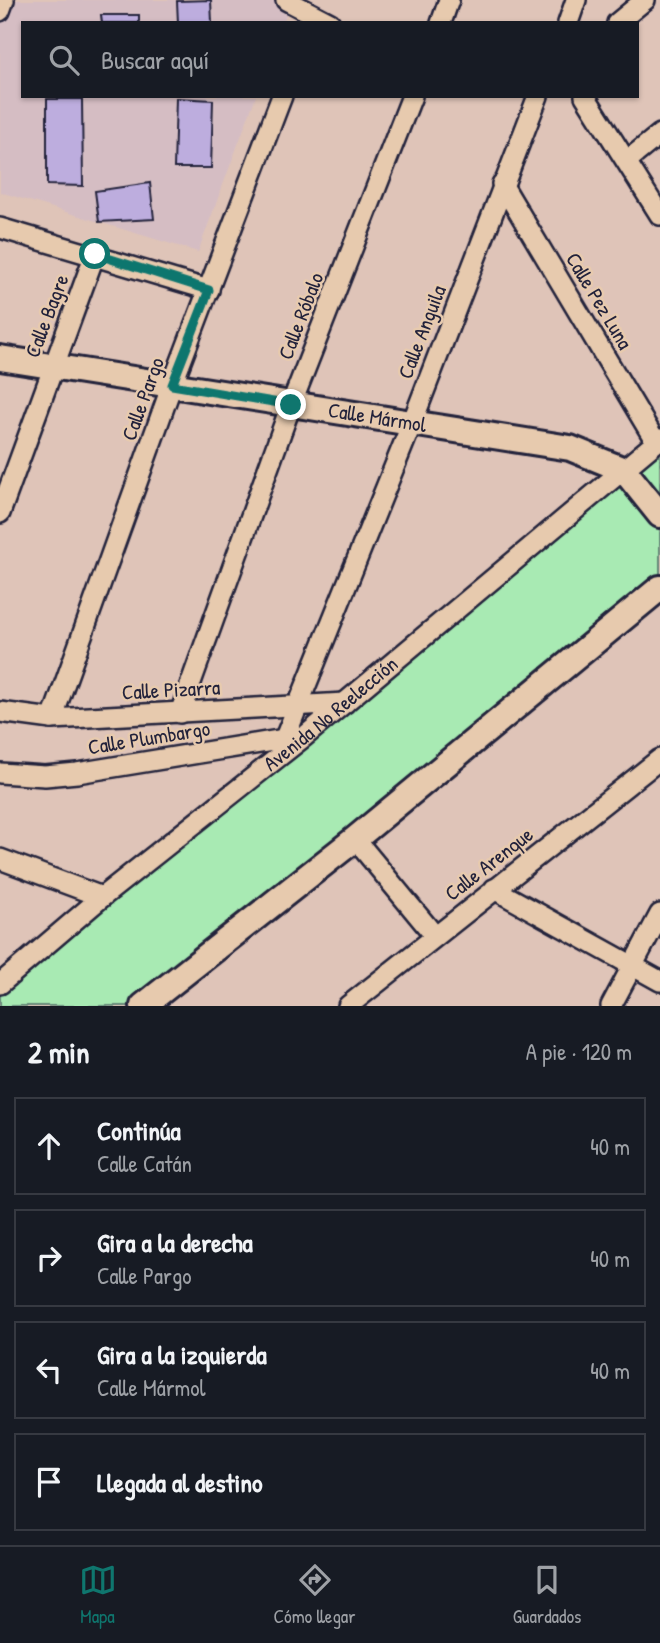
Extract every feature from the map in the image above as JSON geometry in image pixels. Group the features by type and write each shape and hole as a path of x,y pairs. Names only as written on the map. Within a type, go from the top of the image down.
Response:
{"street":[{"path":"0,11 4,0"},
{"path":"286,0 318,20"},
{"path":"569,21 576,0"},
{"path":"619,21 645,0"},
{"name":"Calle Pargo","path":"52,719 172,385 281,98"},
{"name":"Calle Róbalo","path":"180,713 291,405 411,98"},
{"name":"Calle Anguila","path":"284,740 301,704 412,423 537,98"},
{"path":"586,98 628,160 660,215"},
{"path":"628,160 660,134"},
{"name":"Calle Pez Luna","path":"502,184 658,441"},
{"path":"0,228 209,290"},
{"name":"Calle Bagre","path":"0,513 95,254"},
{"name":"Calle Mármol","path":"0,358 570,448 624,470"},
{"name":"Avenida No Reelección","path":"0,985 102,897 305,736 658,441"},
{"path":"624,470 660,515"},
{"path":"144,1006 355,839 660,589"},
{"name":"Calle Pizarra","path":"0,712 52,719 345,703"},
{"name":"Calle Plumbargo","path":"0,773 45,776 77,773 305,736"},
{"name":"Calle Arenque","path":"349,1006 660,759"},
{"path":"355,839 435,936"},
{"path":"0,859 102,897"},
{"path":"494,889 660,981"},
{"path":"611,1006 660,914"}],"shaded area":[{"path":"7,0 283,0 290,3 284,21 21,21 21,98 255,98 198,252 0,192 0,20"}],"green space":[{"path":"660,440 660,588 145,1006 0,1006 0,987"}],"building":[{"path":"211,0 212,21 178,21 177,1"},
{"path":"101,15 139,15 139,21 102,21"},
{"path":"176,98 213,100 211,168 174,168"},
{"path":"47,99 82,99 83,186 47,185"},
{"path":"150,183 154,219 99,222 95,191"}],"route":[{"path":"95,254 209,290 172,385 291,405"}]}
